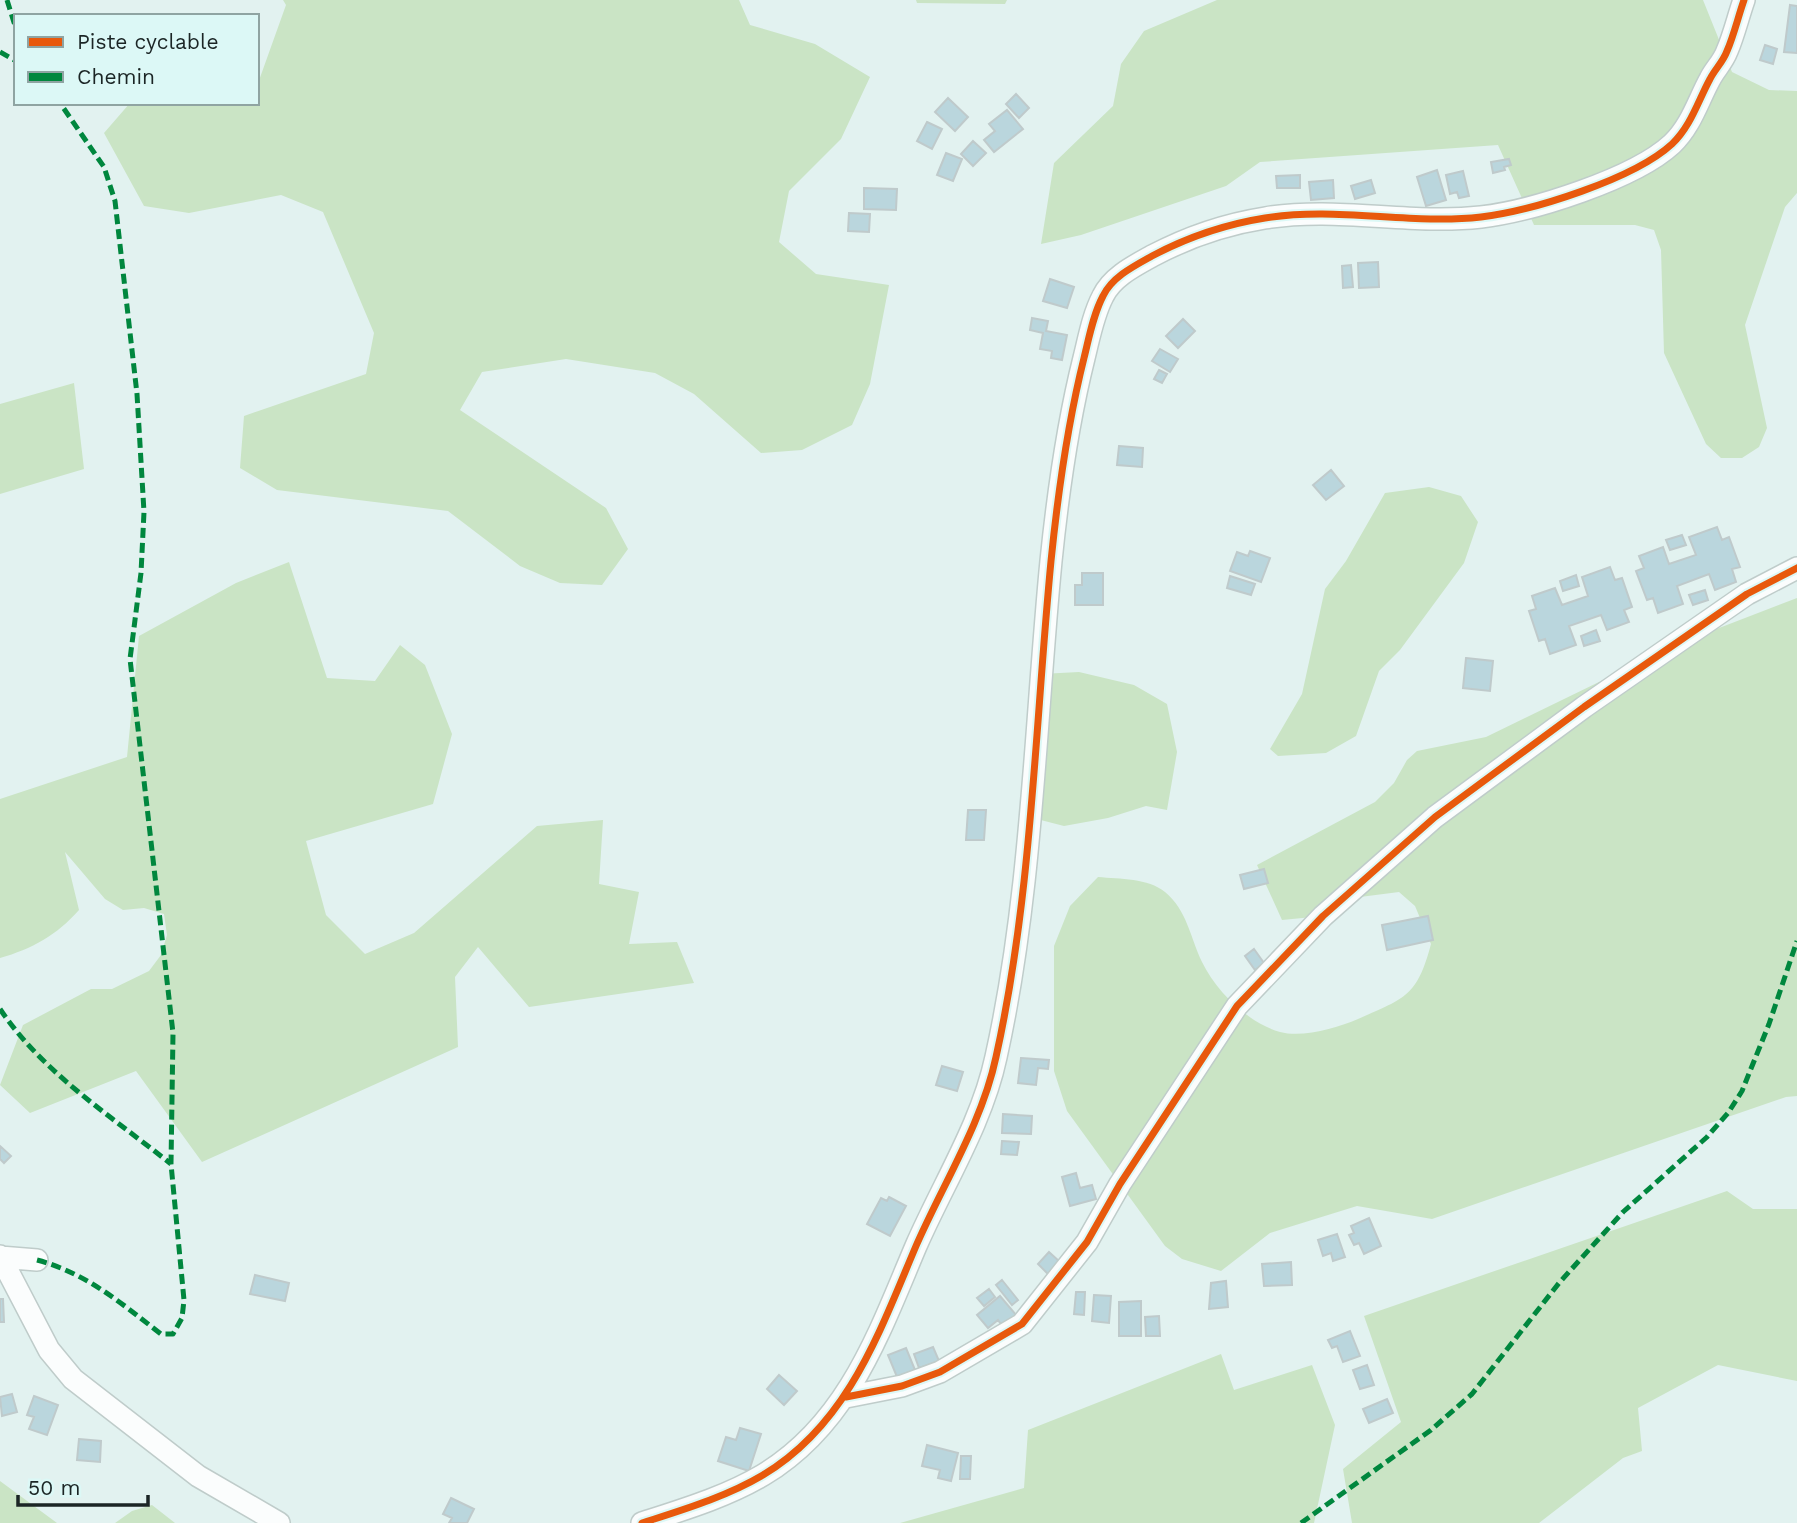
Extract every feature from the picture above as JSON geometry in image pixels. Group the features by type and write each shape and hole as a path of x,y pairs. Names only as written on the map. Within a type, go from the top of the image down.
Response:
{"street":[{"path":"642,1523 695,1505 761,1476 822,1427 846,1397 866,1362 936,1201 972,1128 996,1062 1017,931 1060,468 1091,332 1104,292 1127,269 1163,250 1218,229 1268,217 1330,215 1419,220 1480,217 1526,209 1628,171 1672,144 1697,110 1710,79 1725,56 1744,0"},
{"path":"846,1397 902,1386 940,1372 1022,1324 1087,1242 1120,1184 1237,1006 1323,916 1435,817 1747,594 1797,568"},
{"path":"0,1256 37,1260"},
{"path":"0,1256 49,1350 73,1379 198,1476 279,1523"}],"green space":[{"path":"283,0 739,0 750,25 815,44 870,77 841,139 789,191 779,242 816,274 889,285 870,384 852,425 802,450 761,453 694,394 655,373 566,359 482,372 460,410 606,508 628,549 602,585 560,583 520,566 448,511 277,490 240,468 244,416 366,374 374,333 323,212 281,195 189,213 144,206 104,133 128,105 259,105 259,80 286,5"},
{"path":"916,0 1007,0 1005,4 917,3"},
{"path":"1217,0 1703,0 1732,72 1769,90 1797,91 1797,193 1785,207 1745,325 1767,428 1759,447 1742,458 1721,458 1706,444 1664,353 1661,250 1654,230 1635,225 1534,225 1498,145 1260,162 1226,186 1081,235 1041,244 1054,163 1113,106 1121,64 1144,31"},
{"path":"74,383 84,469 0,494 0,404"},
{"path":"1429,487 1461,496 1478,522 1464,563 1400,650 1379,671 1356,736 1326,753 1278,756 1270,749 1302,694 1325,589 1346,561 1385,493"},
{"path":"289,562 327,678 375,681 400,645 425,665 452,734 433,804 306,841 326,915 365,954 414,933 537,826 603,820 599,884 639,892 629,944 677,942 694,983 529,1007 478,947 455,977 458,1047 202,1162 136,1071 30,1113 0,1085 23,1025 91,989 112,989 149,971 161,955 167,935 164,914 144,908 123,910 105,899 65,852 79,910 62,927 43,940 0,958 0,799 127,757 139,636 236,583"},
{"path":"1797,598 1797,1096 1786,1097 1432,1219 1357,1206 1270,1233 1221,1271 1182,1259 1165,1246 1067,1111 1054,1071 1054,946 1070,906 1098,877 1142,882 1165,892 1183,915 1202,962 1224,995 1245,1014 1268,1028 1299,1034 1330,1029 1350,1022 1398,1000 1407,993 1420,975 1431,944 1415,906 1399,892 1360,897 1323,916 1282,920 1257,865 1375,802 1394,783 1407,760 1417,751 1486,737 1675,645"},
{"path":"1079,672 1134,685 1167,704 1177,752 1167,810 1146,806 1108,818 1064,826 1029,817 1041,674"},
{"path":"1727,1191 1753,1209 1797,1209 1797,1381 1718,1365 1638,1408 1642,1451 1623,1458 1539,1523 1352,1523 1343,1469 1401,1422 1364,1316"},
{"path":"1221,1354 1234,1390 1312,1365 1335,1425 1314,1523 900,1523 1024,1488 1028,1430"},
{"path":"0,1481 57,1523 0,1523"},
{"path":"152,1505 175,1523 115,1523 132,1511"}],"building":[{"path":"1790,5 1797,6 1797,53 1784,52"},
{"path":"1765,45 1777,49 1773,64 1760,60"},
{"path":"1016,94 1029,108 1019,118 1006,104"},
{"path":"948,98 968,117 955,131 935,112"},
{"path":"1007,110 1023,129 994,152 984,140 995,131 989,124"},
{"path":"927,122 942,129 932,149 917,141"},
{"path":"973,141 986,153 973,166 961,154"},
{"path":"946,153 962,159 953,181 937,175"},
{"path":"1509,159 1511,165 1504,167 1505,170 1493,173 1491,162"},
{"path":"1437,170 1446,200 1426,206 1417,177"},
{"path":"1463,171 1469,196 1459,198 1457,192 1450,194 1446,175"},
{"path":"1300,175 1300,188 1277,188 1276,176"},
{"path":"1333,180 1334,198 1311,200 1309,182"},
{"path":"1371,180 1375,193 1355,199 1351,186"},
{"path":"864,188 897,189 896,210 864,209"},
{"path":"849,213 870,214 869,232 848,231"},
{"path":"1378,262 1379,287 1359,288 1358,263"},
{"path":"1351,265 1353,287 1343,288 1342,266"},
{"path":"1050,279 1074,287 1067,308 1043,301"},
{"path":"1032,318 1048,321 1046,331 1067,335 1062,360 1051,358 1052,351 1040,349 1043,333 1030,330"},
{"path":"1183,319 1195,331 1178,348 1166,336"},
{"path":"1160,349 1178,359 1170,372 1152,361"},
{"path":"1159,370 1167,374 1162,383 1154,379"},
{"path":"1119,446 1143,448 1142,467 1117,465"},
{"path":"1331,470 1344,486 1326,500 1313,485"},
{"path":"1717,527 1722,540 1729,537 1740,567 1732,569 1736,582 1715,590 1709,574 1677,586 1683,604 1658,613 1653,598 1647,600 1636,571 1644,568 1639,556 1663,547 1669,564 1696,555 1689,537"},
{"path":"1682,535 1686,545 1670,550 1666,540"},
{"path":"1250,551 1270,558 1261,582 1230,571 1237,552 1248,556"},
{"path":"1610,567 1615,580 1622,578 1632,607 1624,610 1629,622 1607,630 1601,615 1569,626 1576,645 1550,654 1545,639 1539,641 1529,611 1536,609 1532,596 1555,588 1562,605 1588,596 1582,577"},
{"path":"1082,573 1103,573 1103,605 1075,605 1075,585 1082,585"},
{"path":"1576,575 1579,586 1563,591 1560,581"},
{"path":"1230,576 1255,584 1251,595 1227,588"},
{"path":"1705,590 1708,600 1693,605 1689,595"},
{"path":"1596,630 1600,641 1584,646 1581,636"},
{"path":"1466,658 1493,661 1490,691 1463,688"},
{"path":"968,810 986,810 984,840 966,840"},
{"path":"1264,869 1268,883 1244,889 1240,875"},
{"path":"1428,916 1433,940 1387,950 1382,925"},
{"path":"1254,949 1264,963 1255,970 1245,956"},
{"path":"1021,1058 1049,1060 1048,1069 1038,1068 1036,1085 1018,1083"},
{"path":"942,1066 963,1072 957,1091 936,1085"},
{"path":"1003,1114 1032,1116 1031,1134 1002,1133"},
{"path":"1002,1141 1019,1142 1017,1155 1001,1154"},
{"path":"0,1146 11,1156 4,1163 0,1159"},
{"path":"1076,1173 1080,1188 1092,1185 1096,1199 1070,1206 1062,1177"},
{"path":"889,1197 906,1206 890,1236 867,1224 881,1198 887,1201"},
{"path":"1369,1218 1381,1246 1364,1254 1359,1243 1354,1245 1349,1235 1354,1233 1351,1226"},
{"path":"1337,1234 1345,1257 1333,1261 1331,1253 1323,1256 1318,1240"},
{"path":"1049,1252 1060,1262 1048,1274 1038,1264"},
{"path":"1291,1262 1292,1285 1264,1286 1262,1264"},
{"path":"255,1275 289,1283 285,1301 250,1294"},
{"path":"1002,1280 1018,1300 1012,1305 996,1285"},
{"path":"1226,1281 1228,1307 1209,1309 1211,1283"},
{"path":"989,1289 995,1297 984,1306 977,1298"},
{"path":"1076,1292 1085,1292 1084,1315 1074,1314"},
{"path":"1094,1295 1111,1296 1109,1323 1092,1321"},
{"path":"1000,1296 1017,1316 1003,1327 998,1320 988,1328 977,1315"},
{"path":"0,1299 3,1299 4,1322 0,1322"},
{"path":"1141,1301 1141,1336 1119,1336 1119,1302"},
{"path":"1159,1316 1160,1336 1146,1336 1145,1317"},
{"path":"1350,1331 1360,1356 1343,1362 1337,1346 1332,1348 1328,1340"},
{"path":"933,1347 939,1361 919,1368 914,1354"},
{"path":"906,1348 915,1370 897,1377 888,1355"},
{"path":"1367,1365 1374,1385 1360,1389 1353,1370"},
{"path":"779,1375 797,1391 784,1405 767,1389"},
{"path":"12,1394 17,1412 2,1416 0,1397"},
{"path":"34,1396 58,1405 47,1435 29,1429 34,1417 27,1415"},
{"path":"1387,1399 1393,1413 1369,1423 1363,1409"},
{"path":"740,1428 761,1434 749,1471 718,1461 726,1437 736,1440"},
{"path":"79,1439 101,1441 100,1462 77,1460"},
{"path":"927,1445 958,1453 951,1481 938,1478 940,1470 922,1466"},
{"path":"961,1456 971,1456 970,1479 960,1479"},
{"path":"451,1498 474,1509 467,1523 449,1523 452,1518 443,1514"}],"marked path":[{"path":"7,0 14,23"},
{"path":"0,52 14,60"},
{"path":"37,1260 87,1281 161,1334 173,1334 182,1318 184,1300 171,1164 173,1033 130,659 141,573 144,512 137,394 115,201 104,167 61,105"},
{"path":"1301,1523 1431,1430 1472,1394 1559,1283 1623,1212 1707,1137 1728,1113 1742,1091 1769,1024 1797,941"},
{"path":"0,1009 17,1032 57,1074 171,1164"}],"cycle path":[{"path":"642,1523 749,1483 792,1454 818,1430 858,1374 874,1343 981,1106 996,1057 1018,934 1051,561 1064,459 1090,335 1107,289 1124,273 1165,249 1236,224 1265,218 1319,214 1427,219 1481,217 1527,208 1608,181 1655,157 1679,137 1725,55 1744,0"},
{"path":"846,1397 902,1386 940,1372 1022,1324 1087,1242 1120,1184 1237,1006 1323,916 1435,817 1584,707 1747,594 1797,568"}]}
